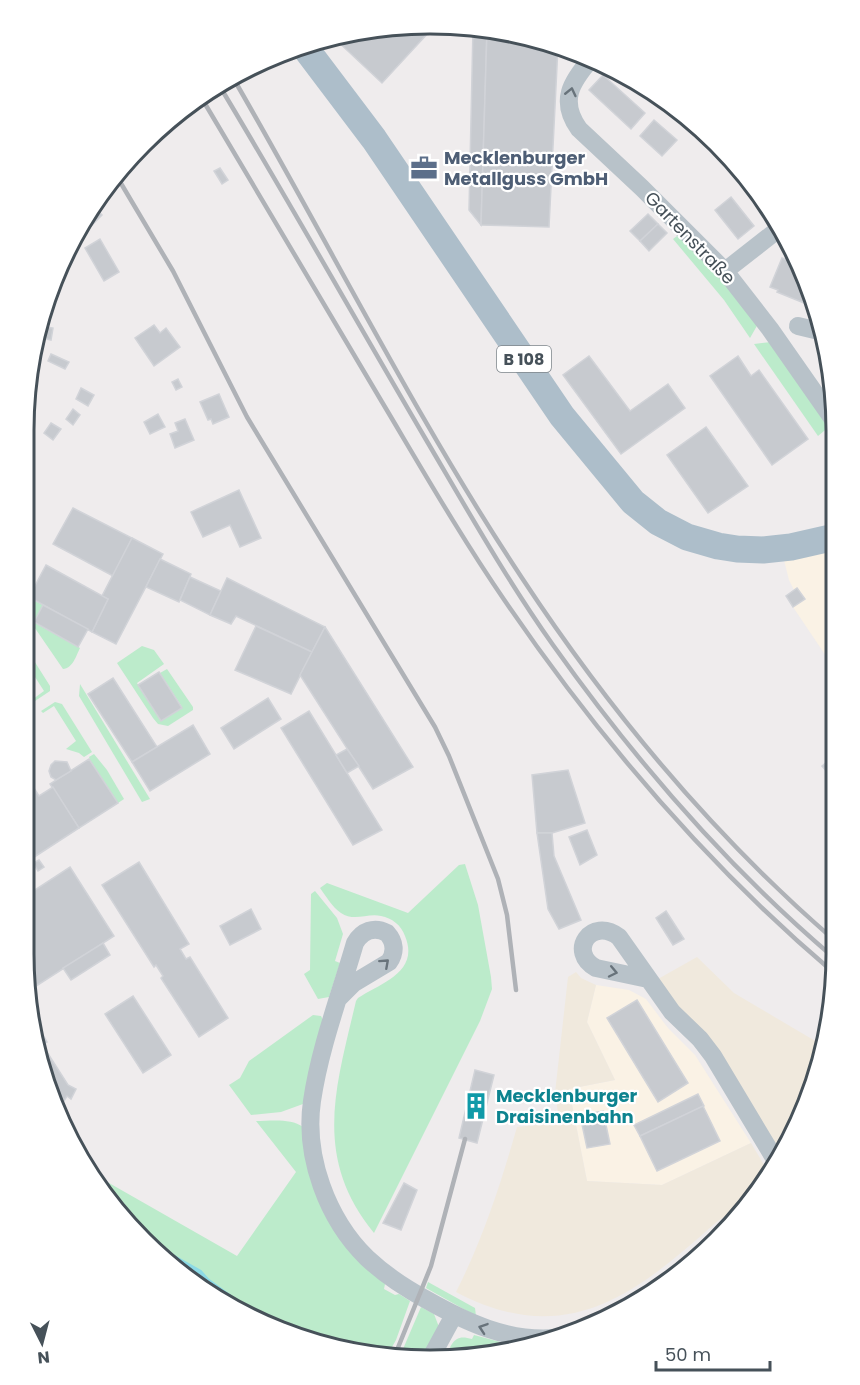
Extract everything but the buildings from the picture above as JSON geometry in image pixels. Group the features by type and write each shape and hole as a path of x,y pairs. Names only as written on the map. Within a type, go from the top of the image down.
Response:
{"main road":[{"name":"B 108","path":"309,53 374,139 562,416 633,502 658,522 687,537 718,546 763,550 791,547 826,536"}],"street":[{"name":"Gartenstraße","path":"584,66 576,76 569,94 570,113 579,129 725,271 770,329 825,408"},
{"path":"725,271 774,233"},
{"path":"798,326 812,329"},
{"path":"648,979 672,1011 700,1039 713,1056 772,1154"},
{"path":"339,998 312,1102 311,1139 316,1167 324,1190 343,1228 367,1258 396,1282 454,1315 496,1332 529,1338"},
{"path":"435,1351 454,1315"}],"shaded area":[{"path":"826,548 826,656 793,607 805,599 797,588 794,590 784,560"},
{"path":"596,985 629,990 646,999 668,1028 695,1055 751,1143 662,1185 587,1181 569,1089 615,1080 587,1022"}],"green space":[{"path":"681,233 758,324 750,338 724,300 673,239"},
{"path":"771,342 826,420 826,429 818,436 754,344"},
{"path":"34,600 43,605 35,623 80,648 74,661 63,669 34,627"},
{"path":"142,646 154,650 164,664 137,683 161,721 182,707 160,673 167,669 193,707 193,710 168,726 158,724 153,718 117,663"},
{"path":"34,661 50,686 50,691 34,700 44,691 34,675"},
{"path":"80,684 150,799 142,802 79,696"},
{"path":"55,702 62,704 92,752 84,757 66,749 76,741 54,706 43,713 41,711"},
{"path":"94,754 107,770 124,799 118,803 90,760 89,757"},
{"path":"465,864 478,905 492,989 480,1021 374,1233 355,1205 342,1177 336,1149 334,1121 337,1092 356,1001 396,975 407,959 408,948 399,925 392,920 376,915 346,916 335,908 320,888 327,883 408,913 459,865"},
{"path":"315,891 337,918 343,934 335,961 340,963 329,997 318,999 304,974 310,970 311,894"},
{"path":"313,1015 321,1016 323,1020 303,1104 281,1112 251,1115 229,1085 240,1078 249,1061"},
{"path":"256,1121 287,1121 303,1127 308,1168 385,1284 384,1289 410,1301 391,1349 353,1343 303,1330 232,1298 189,1269 150,1235 105,1181 237,1256 296,1172"},
{"path":"428,1282 475,1308 476,1316 426,1288"},
{"path":"421,1307 434,1314 439,1327 427,1351 403,1350"},
{"path":"474,1335 506,1343 448,1350 457,1339 472,1339"}],"sand":[{"path":"697,957 734,993 816,1041 805,1082 776,1146 658,979"},
{"path":"576,972 581,978 596,985 587,1022 615,1080 569,1089 587,1181 662,1185 751,1143 765,1166 728,1215 654,1274 625,1293 595,1307 564,1315 530,1316 495,1308 456,1292 491,1211 517,1127 546,1124 559,1120 555,1093 568,977"}],"waterway":[{"path":"178,1259 200,1272 228,1296"}],"railway":[{"path":"237,84 445,455 555,627 627,723 665,769 746,857 826,933"},
{"path":"223,92 473,520 553,645 616,729 683,810 756,886 826,951"},
{"path":"205,104 442,503 489,577 541,652 616,750 698,843 742,888 826,965"},
{"path":"121,183 173,271 247,417 435,727 449,756 498,879 507,915 516,990"},
{"path":"397,1349 431,1266 465,1139"}],"place":[{"name":"Mecklenburger Metallguss GmbH","path":"424,168"},
{"name":"Mecklenburger Draisinenbahn","path":"476,1106"}]}
